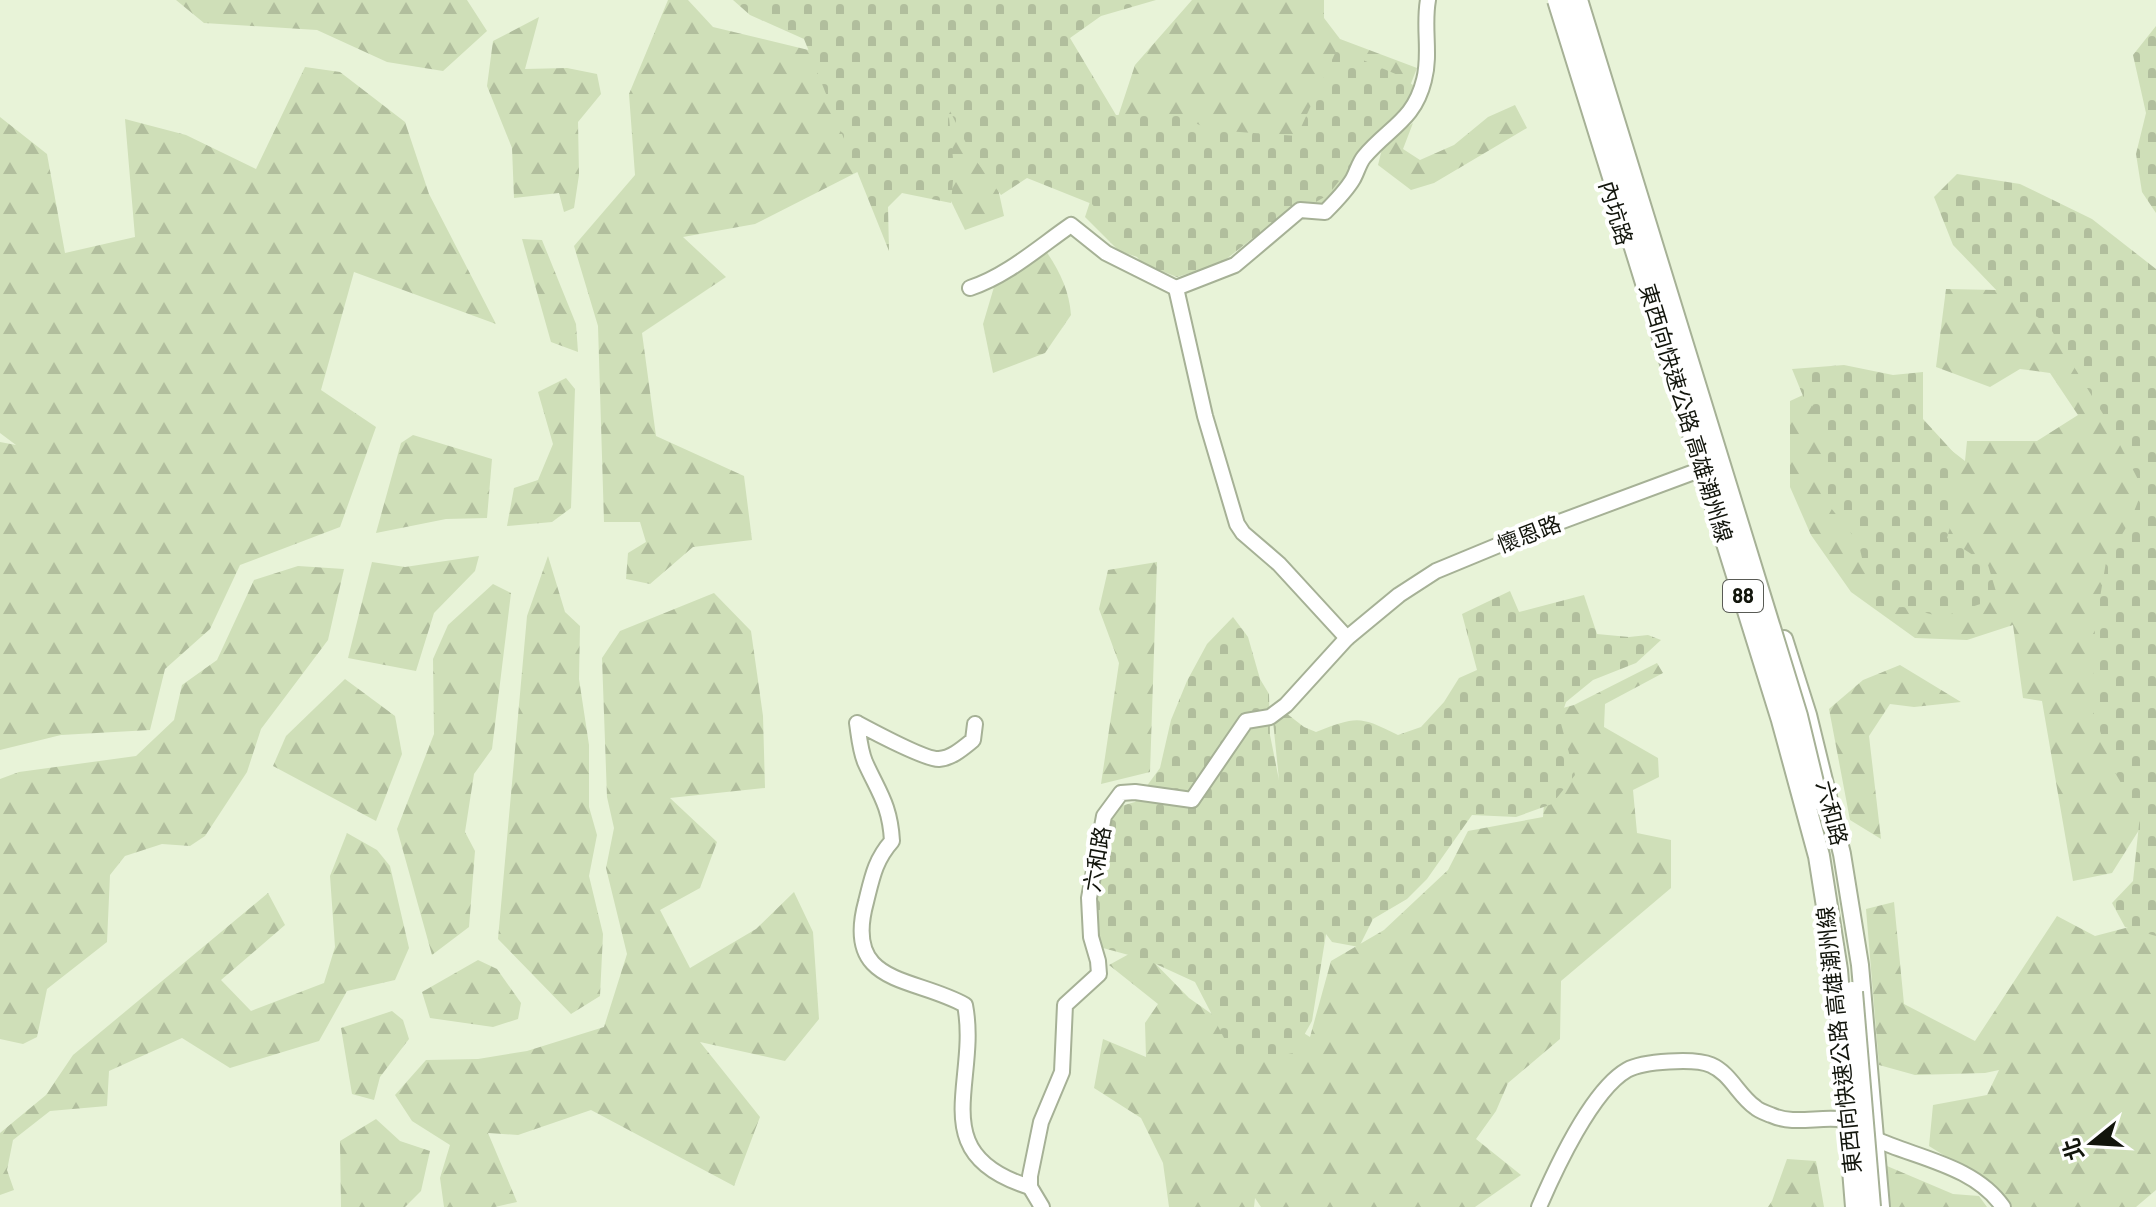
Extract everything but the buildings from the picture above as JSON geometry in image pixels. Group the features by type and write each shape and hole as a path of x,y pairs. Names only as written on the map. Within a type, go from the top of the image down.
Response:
{"highway":[{"name":"東西向快速公路 高雄潮州線","path":"1558,0 1782,720 1819,856 1837,970 1856,1207"},
{"name":"東西向快速公路 高雄潮州線","path":"1577,0 1797,716 1831,855 1849,967 1870,1207"}],"main road":[{"name":"內坑路","path":"1550,0 1696,471"},
{"name":"內坑路","path":"1584,0 1728,460"},
{"name":"六和路","path":"1728,460 1808,715 1842,854 1860,965 1881,1207"},
{"name":"六和路","path":"1696,471 1774,722 1811,857 1828,972 1849,1207"}],"street":[{"path":"970,288 1005,271 1071,225 1106,253 1176,288 1235,265 1300,210 1325,212 1353,179 1362,159 1399,126 1418,103 1425,77 1424,20 1428,0"},
{"path":"1176,288 1205,416 1237,524 1279,564 1347,638"},
{"name":"懷恩路","path":"1347,638 1399,595 1436,571 1728,460"},
{"name":"六和路","path":"1030,1187 1041,1122 1062,1072 1065,1005 1099,974 1091,937 1089,898 1104,816 1121,793 1192,800 1246,721 1270,717 1286,705 1347,638"},
{"path":"975,724 973,740 958,753 940,759 927,757 857,723 863,758 883,795 891,821 892,841 879,856 870,886 863,910 861,946 868,959 881,970 965,1005 967,1050 963,1131 966,1142 982,1164 1008,1180 1030,1187 1042,1207"},
{"path":"1539,1207 1579,1128 1611,1082 1629,1068 1670,1061 1711,1065 1732,1082 1753,1107 1776,1118 1803,1121 1840,1119 1874,1139 1950,1168 1982,1185 2003,1207"}],"green space":[{"path":"176,0 467,0 487,31 443,71 387,62 317,30 204,23"},
{"path":"668,0 688,0 713,27 829,55 877,162 755,224 683,237 726,277 642,333 656,436 744,476 752,540 693,547 650,584 626,579 628,553 646,542 640,522 604,522 598,326 574,246 635,175 629,94"},
{"path":"733,0 1156,0 1101,16 1070,38 1116,115 1177,115 1211,130 1297,136 1337,49 1398,75 1419,89 1401,116 1361,153 1328,195 1253,238 1220,264 1177,277 1143,264 1092,204 1027,178 1001,195 972,155 948,107 954,169 951,203 902,193 888,207 889,251 804,39 750,15"},
{"path":"1192,0 1324,0 1324,18 1340,39 1417,68 1403,104 1327,204 1284,208 1171,268 1119,251 1085,217 1135,65"},
{"path":"539,17 525,69 567,68 597,74 601,94 578,122 579,175 574,208 564,212 559,193 514,198 512,148 487,86 493,41"},
{"path":"2156,26 2156,213 2142,192 2136,154 2146,113 2133,55"},
{"path":"305,67 340,72 405,122 429,194 496,324 354,272 321,390 376,427 340,527 240,565 210,629 165,669 150,730 61,735 0,750 0,442 16,445 0,433 0,117 47,154 65,253 135,237 125,119 186,135 256,169"},
{"path":"938,92 983,120 1004,216 965,230 933,164"},
{"path":"1515,105 1527,128 1434,183 1411,190 1378,165 1383,145 1413,123 1403,149 1420,160 1454,145 1488,117"},
{"path":"1957,174 2020,184 2092,219 2156,269 2156,936 2125,927 2112,903 2133,881 2140,815 2114,771 2092,708 2095,627 2106,562 2131,519 2143,489 2108,422 2047,323 2001,295 1953,245 1934,197"},
{"path":"522,239 542,240 576,324 578,352 551,342"},
{"path":"1046,251 1063,282 1071,315 1045,353 993,373 983,324 994,287"},
{"path":"1946,289 2040,291 2156,473 2149,814 2112,873 2073,881 2042,701 2023,698 2013,625 1967,640 1915,638 1851,592 1811,535 1790,487 1790,401 1827,384 1893,405 1965,461 1967,441 2037,441 2078,415 2050,373 2020,369 1990,387 1936,367"},
{"path":"1844,365 1893,375 1923,372 1923,419 1955,454 1956,506 1947,538 1988,565 1998,598 1942,617 1903,607 1875,609 1858,542 1831,508 1820,465 1824,419 1803,396 1792,369"},
{"path":"566,378 575,389 571,508 552,522 507,526 514,488 538,480 553,444 538,392"},
{"path":"413,435 492,459 487,518 446,519 376,533 401,443"},
{"path":"479,556 475,571 434,613 416,671 348,658 372,562 405,567"},
{"path":"548,556 565,612 580,626 579,679 589,745 589,807 597,835 589,876 603,934 600,996 571,1014 498,939 527,616"},
{"path":"1157,562 1150,772 1101,784 1119,663 1099,609 1108,570"},
{"path":"298,566 344,569 328,640 261,729 247,772 205,836 190,846 162,844 125,856 110,875 107,942 47,989 37,1037 23,1044 0,1039 0,779 19,772 136,756 174,720 182,685 217,660 254,580"},
{"path":"493,584 511,593 492,749 474,774 465,832 475,851 469,927 432,955 397,829 434,734 433,659 448,625"},
{"path":"1510,591 1519,612 1584,595 1597,634 1648,635 1661,640 1636,663 1593,680 1566,702 1560,720 1575,775 1552,804 1516,817 1472,815 1427,879 1407,899 1373,919 1359,947 1332,942 1326,934 1312,1021 1294,1053 1237,1063 1195,982 1147,960 1103,948 1090,923 1107,822 1117,807 1135,802 1160,768 1171,720 1207,644 1233,617 1248,637 1260,679 1269,694 1270,735 1279,780 1273,721 1286,713 1316,732 1358,720 1398,735 1421,727 1444,702 1459,678 1477,670 1462,614"},
{"path":"714,593 751,631 763,716 765,788 670,798 717,842 700,888 660,910 690,968 756,929 794,892 813,932 819,1019 785,1061 700,1042 760,1117 734,1186 591,1110 518,1135 488,1133 517,1202 495,1207 444,1207 440,1178 450,1145 412,1121 395,1095 426,1060 478,1059 527,1051 604,1027 627,954 606,868 614,828 607,797 602,658 620,631"},
{"path":"1657,663 1663,673 1605,704 1604,727 1658,758 1659,777 1633,790 1637,833 1671,840 1671,888 1561,981 1560,1039 1508,1083 1496,1111 1476,1139 1521,1175 1475,1207 1261,1207 1255,1198 1254,1207 1169,1207 1163,1163 1141,1118 1094,1088 1103,1039 1146,1057 1145,1023 1158,1004 1109,965 1140,948 1189,998 1236,1031 1243,995 1310,1037 1331,961 1384,930 1448,870 1468,831 1543,817 1547,761 1515,721 1574,705"},
{"path":"1900,665 1961,702 1914,707 1890,704 1869,736 1881,839 1850,820 1829,709 1863,680"},
{"path":"345,679 395,716 402,754 376,821 273,766 286,736"},
{"path":"347,833 377,850 390,866 409,948 395,980 347,991 319,1041 230,1068 182,1038 109,1071 107,1106 50,1111 13,1140 7,1170 14,1190 0,1195 0,1133 46,1095 73,1055 268,893 285,925 221,980 251,1011 324,983 335,947 330,876"},
{"path":"1894,902 1904,1004 1975,1041 2057,916 2095,936 2156,920 2156,1190 2136,1207 2012,1207 2001,1191 1929,1146 1933,1105 1987,1095 1999,1070 1915,1075 1879,1065 1866,909"},
{"path":"478,960 497,969 521,1003 518,1019 493,1027 430,1018 422,992"},
{"path":"392,1011 403,1020 409,1039 380,1077 374,1100 352,1094 341,1028"},
{"path":"376,1119 400,1141 430,1151 421,1191 405,1207 341,1207 340,1141"},
{"path":"1787,1159 1816,1161 1824,1207 1768,1207"},
{"path":"1887,1166 1953,1194 1979,1196 1987,1207 1889,1207"}]}
